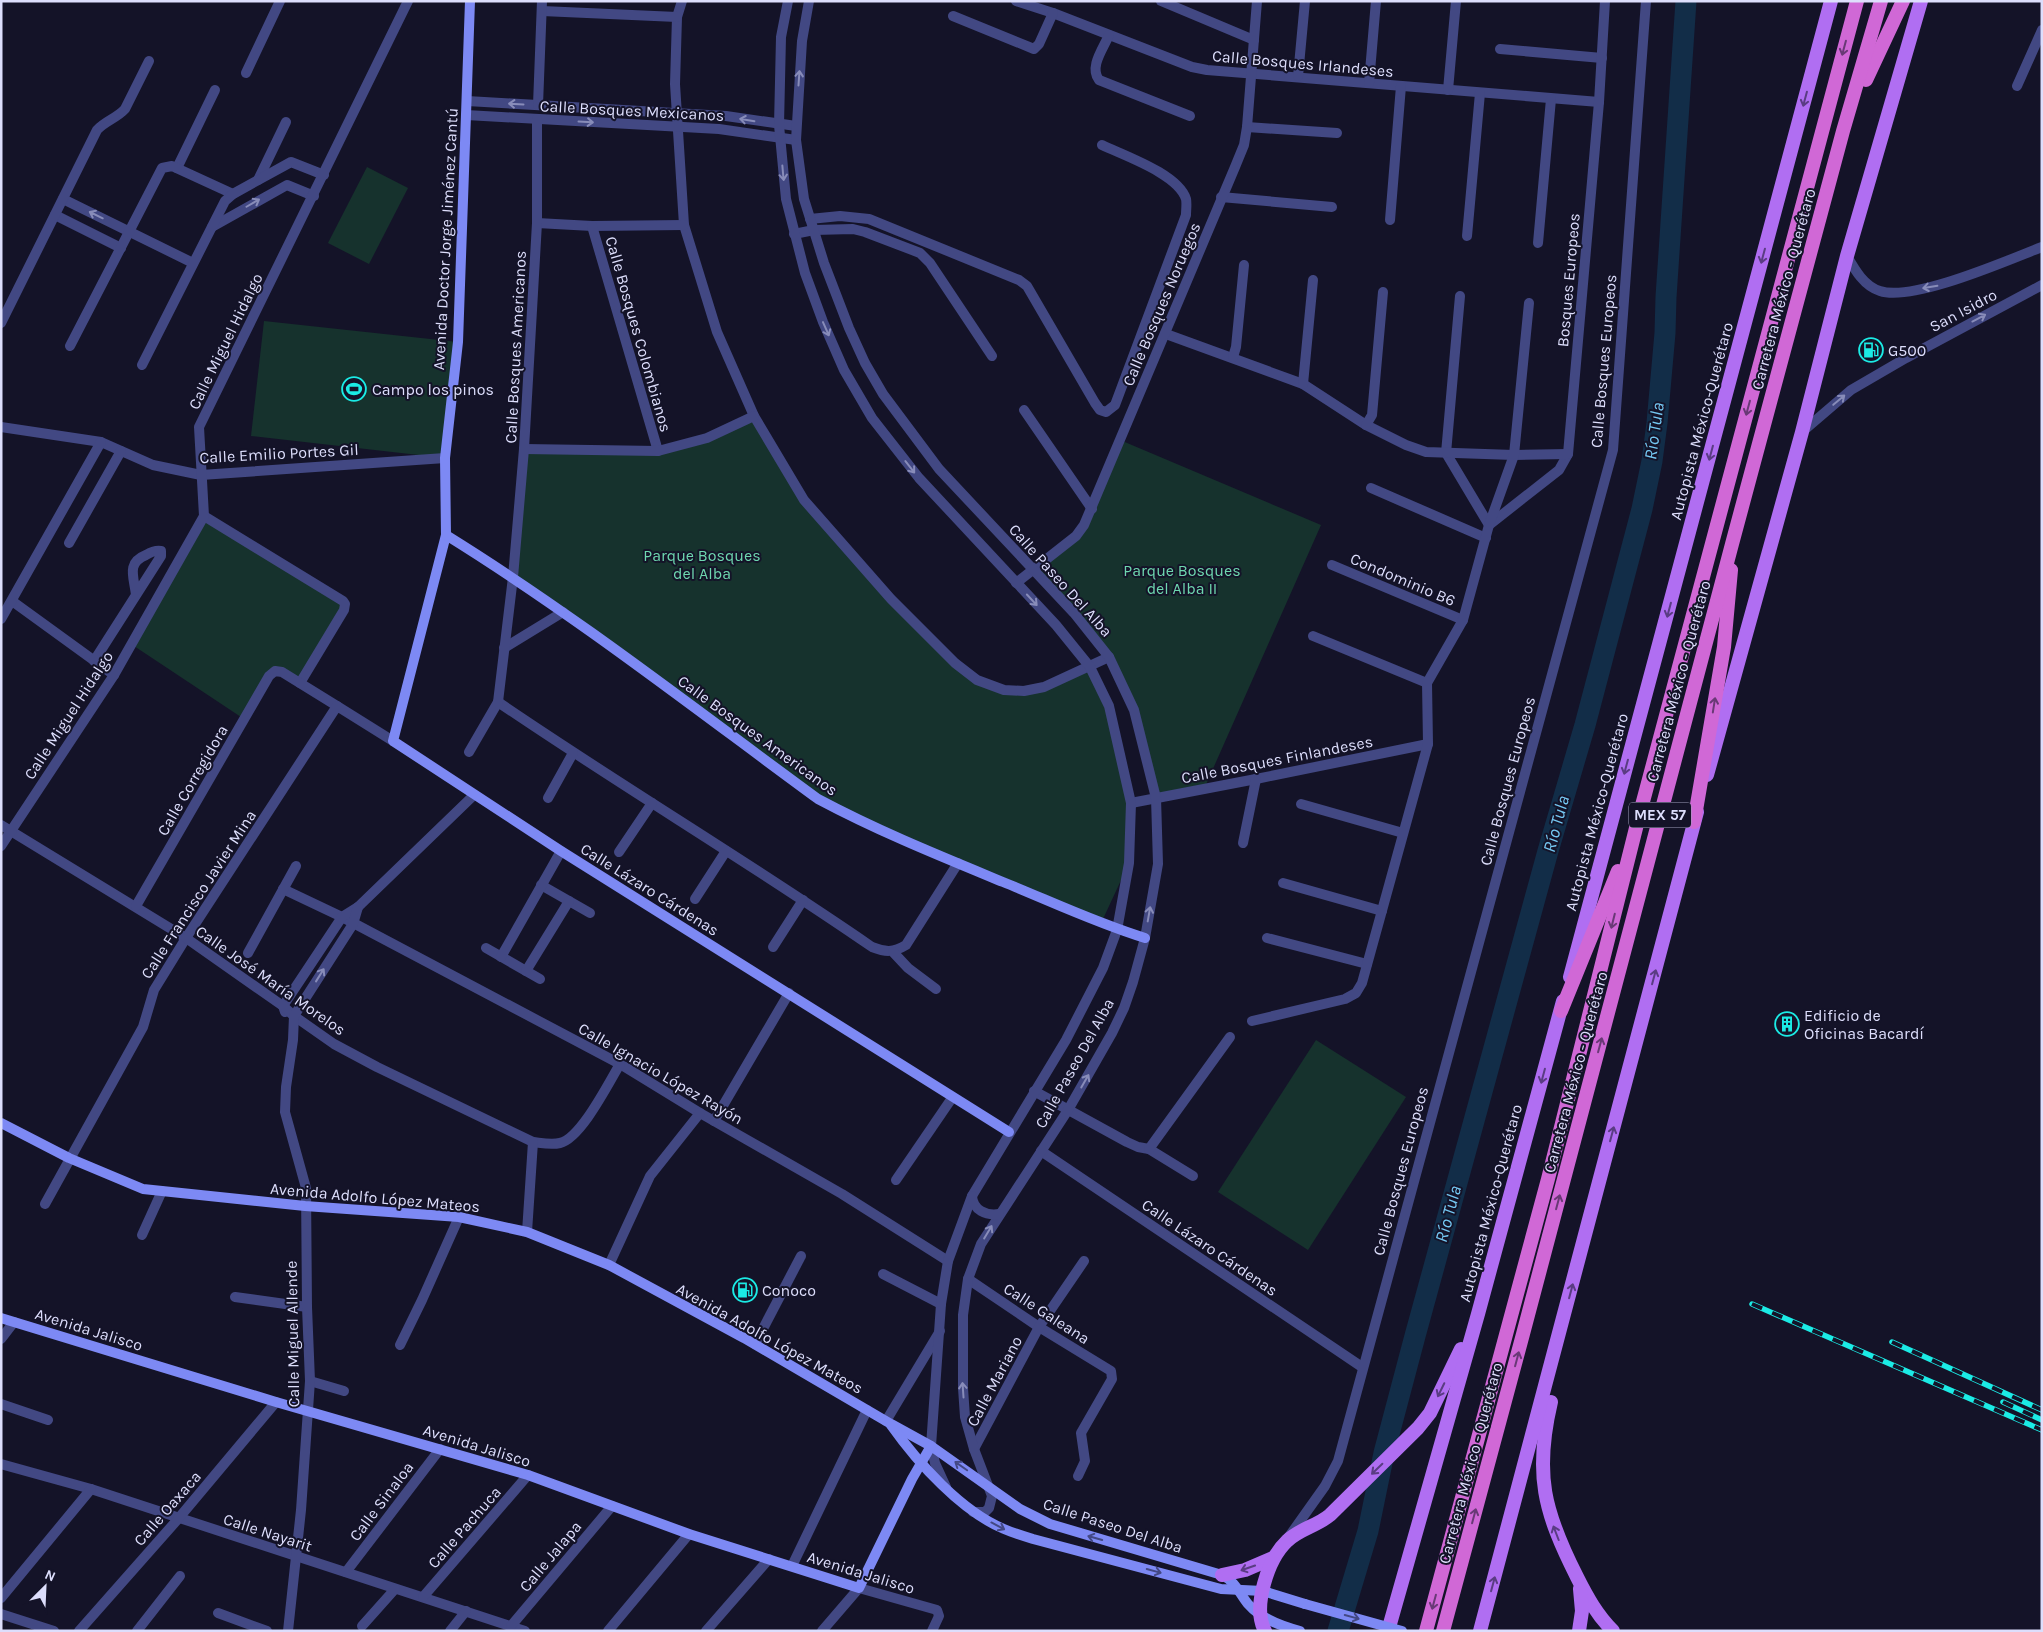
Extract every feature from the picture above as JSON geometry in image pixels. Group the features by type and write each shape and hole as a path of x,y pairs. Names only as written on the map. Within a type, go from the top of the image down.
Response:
{"highway":[{"name":"Carretera México - Querétaro","path":"1426,1631 1548,1179 1637,824 1857,1"},
{"name":"Carretera México - Querétaro","path":"1443,1631 1524,1334 1732,544 1843,131 1881,1"},
{"path":"1843,131 1903,1"},
{"path":"1694,822 1725,638 1732,544"},
{"path":"1561,1010 1637,824"}],"main road":[{"name":"Avenida Doctor Jorge Jiménez Cantú","path":"393,741 446,535 445,458 458,342 470,1"},
{"name":"Autopista México-Querétaro","path":"1388,1631 1478,1314 1561,1010 1831,1"},
{"path":"1480,1631 1694,822 1802,432 1847,256 1921,1"},
{"name":"Calle Bosques Americanos","path":"446,535 513,576 818,799 861,822 1117,930 1145,938"},
{"name":"Calle Lázaro Cárdenas","path":"393,741 561,851 1009,1132"},
{"name":"Avenida Adolfo López Mateos","path":"1,1123 69,1158 144,1189 305,1206 458,1217 527,1232 609,1266 755,1344 931,1446 990,1487"},
{"path":"1265,1631 1261,1615 1263,1591 1274,1558 1286,1541 1323,1521 1330,1515 1412,1435 1430,1413 1478,1314"},
{"name":"Avenida Jalisco","path":"1,1318 309,1412 528,1475 689,1534 859,1588"},
{"path":"1562,1324 1560,1359 1546,1426 1543,1478 1550,1516 1564,1553 1591,1604 1613,1631"},
{"name":"Avenida Adolfo López Mateos","path":"889,1423 906,1446 955,1498 973,1512 1003,1529 1033,1539 1221,1589 1263,1591"},
{"path":"859,1588 921,1461 931,1446"},
{"name":"Calle Paseo Del Alba","path":"990,1487 1020,1509 1050,1524 1222,1575 1239,1589 1248,1604 1261,1615 1298,1630"},
{"path":"1222,1575 1245,1570 1274,1558"},
{"path":"1577,1576 1582,1600 1579,1631"},
{"path":"1263,1591 1402,1631"}],"street":[{"path":"246,73 280,1"},
{"name":"Calle Miguel Hidalgo","path":"1,846 114,675 204,516 199,427 408,1"},
{"path":"682,1 677,17 676,127 684,225 717,332 754,416 804,500 891,599 962,669 977,680 1004,690 1024,692 1044,687 1109,657"},
{"name":"Calle Paseo Del Alba","path":"788,1 781,37 779,125 786,198 805,272 823,322 844,370 872,418 919,478 1056,626 1090,667 1109,706 1131,802 1129,863 1117,930 1103,968 1087,1001 972,1196 948,1261 941,1304 931,1446 935,1463 946,1487"},
{"name":"Calle Paseo Del Alba","path":"809,1 802,40 796,140 804,199 824,263 849,328 865,363 883,394 939,469 1074,613 1109,657 1134,710 1156,798 1158,864 1145,938 1124,1008 1112,1033 1068,1110 980,1244 968,1279 963,1315 962,1388 965,1417 974,1448 990,1487"},
{"path":"1161,1 1254,40"},
{"name":"Calle Bosques Noruegos","path":"1016,583 1076,536 1092,509 1166,334 1244,145 1252,74 1257,1"},
{"path":"1298,76 1304,1"},
{"path":"1369,83 1376,1"},
{"path":"1448,90 1456,1"},
{"name":"Bosques Europeos","path":"1568,454 1599,102 1605,1"},
{"name":"Calle Bosques Europeos","path":"1286,1541 1335,1468 1612,450 1646,1"},
{"name":"Calle Bosques Irlandeses","path":"1018,2 1053,12 1192,67 1252,74 1298,76 1599,102"},
{"path":"538,105 542,6 677,17"},
{"path":"953,16 1034,49 1053,12"},
{"path":"2016,86 2042,30"},
{"path":"1109,35 1094,68 1094,74 1099,80 1190,116"},
{"path":"1500,49 1602,58"},
{"path":"1,323 97,130 104,123 121,114 125,109 149,61"},
{"path":"1390,220 1400,86"},
{"path":"177,168 215,90"},
{"path":"1467,236 1480,93"},
{"path":"1538,243 1551,99"},
{"name":"Calle Bosques Mexicanos","path":"467,101 726,116 796,126"},
{"name":"Calle Bosques Mexicanos","path":"466,115 719,128 796,140"},
{"name":"Calle Bosques Americanos","path":"513,576 524,449 537,223 537,119"},
{"path":"258,180 286,122"},
{"path":"1247,127 1337,133"},
{"path":"810,219 840,216 869,219 1019,280 1027,286 1094,403 1100,410 1106,412 1115,405 1186,215 1186,200 1178,185 1164,175 1102,145"},
{"path":"142,365 225,201 233,194 291,162 324,175"},
{"path":"70,346 162,168 172,166 233,194"},
{"path":"211,227 287,185 314,196"},
{"path":"1221,197 1332,207"},
{"path":"63,199 193,263"},
{"path":"55,216 121,248"},
{"path":"537,223 592,226 684,225"},
{"name":"Calle Bosques Colombianos","path":"592,226 658,451"},
{"path":"794,234 814,230 853,229 920,253 930,263 992,356"},
{"name":"San Isidro","path":"1847,256 1858,275 1869,285 1880,291 1893,293 1940,285 2042,247"},
{"path":"1233,357 1236,348 1244,265"},
{"path":"1303,384 1313,280"},
{"name":"San Isidro","path":"1802,432 1851,390 1906,358 2042,285"},
{"path":"1366,426 1372,415 1383,292"},
{"path":"1460,296 1446,453 1489,525"},
{"path":"1252,1021 1345,999 1356,993 1362,983 1428,744 1427,683 1463,620 1489,525 1514,455 1529,303"},
{"path":"1166,334 1303,384 1366,426 1406,445 1426,452 1514,455 1568,454"},
{"path":"1024,410 1092,509"},
{"path":"524,449 658,451 707,438 754,416"},
{"name":"Calle Emilio Portes Gil","path":"1,426 101,442 153,465 201,475 445,458"},
{"path":"1,620 101,442"},
{"path":"69,543 121,451"},
{"path":"1489,525 1559,470 1568,454"},
{"path":"1371,488 1486,538"},
{"path":"204,516 340,598 345,604 344,610 300,683"},
{"name":"Condominio B6","path":"1332,565 1463,620"},
{"path":"469,752 498,702 513,576"},
{"path":"94,660 136,596"},
{"path":"12,601 114,675"},
{"path":"504,648 563,612"},
{"path":"1313,636 1427,683"},
{"name":"Calle Lázaro Cárdenas","path":"275,671 282,672 393,741"},
{"name":"Calle Corregidora","path":"136,906 269,676 275,671"},
{"path":"498,702 574,753 804,900 872,947 893,952 908,968 936,989"},
{"name":"Calle Francisco Javier Mina","path":"45,1204 142,1027 154,990 337,706"},
{"name":"Calle Bosques Finlandeses","path":"1131,802 1428,744"},
{"path":"548,798 574,753"},
{"path":"1243,843 1256,779"},
{"path":"283,1006 342,917 358,907 474,795"},
{"path":"619,852 652,803"},
{"path":"1301,804 1403,833"},
{"name":"Calle José María Morelos","path":"1,824 186,938 334,1044 533,1142 562,1143 579,1130 620,1064"},
{"path":"500,956 561,851"},
{"path":"695,899 726,851"},
{"path":"893,952 906,945 958,863"},
{"path":"248,953 296,866"},
{"path":"1283,883 1382,911"},
{"path":"541,885 590,913"},
{"name":"Calle Ignacio López Rayón","path":"283,889 342,917 620,1064 714,1121 842,1194 948,1261"},
{"path":"773,947 804,900"},
{"path":"526,971 569,901"},
{"path":"294,1016 353,924 358,907"},
{"path":"1267,938 1367,964"},
{"path":"486,948 540,979"},
{"path":"714,1121 790,993"},
{"name":"Calle Miguel Allende","path":"283,1006 293,1040"},
{"name":"Calle Miguel Allende","path":"288,1631 309,1412 310,1381 306,1188 285,1112 294,1016"},
{"path":"1149,1149 1230,1037"},
{"path":"1034,1091 1127,1142 1149,1149 1193,1176"},
{"path":"896,1180 952,1098"},
{"path":"609,1266 650,1176 700,1112"},
{"path":"527,1232 533,1142"},
{"name":"Calle Lázaro Cárdenas","path":"1041,1151 1362,1367"},
{"path":"142,1235 162,1191"},
{"path":"972,1196 972,1202 976,1208 985,1214 999,1214"},
{"path":"400,1345 458,1217"},
{"path":"755,1344 800,1256"},
{"name":"Calle Mariano","path":"974,1448 1039,1327 1084,1261"},
{"path":"883,1274 941,1304"},
{"name":"Calle Galeana","path":"968,1279 1039,1327 1111,1371 1112,1379 1081,1434 1085,1461 1078,1476"},
{"path":"235,1297 307,1307"},
{"path":"1,1339 14,1322"},
{"path":"889,1423 940,1331"},
{"path":"310,1381 344,1391"},
{"name":"Calle Oaxaca","path":"79,1631 178,1519 276,1402"},
{"path":"1,1404 48,1420"},
{"path":"792,1566 867,1410"},
{"name":"Calle Sinaloa","path":"346,1572 440,1449"},
{"name":"Calle Nayarit","path":"3,1467 91,1489 525,1631"},
{"name":"Calle Pachuca","path":"423,1597 528,1475"},
{"path":"973,1512 985,1512 989,1508 992,1496 990,1487"},
{"path":"1,1598 91,1489"},
{"name":"Calle Jalapa","path":"511,1626 612,1506"},
{"path":"608,1631 689,1534"},
{"path":"706,1631 769,1559"},
{"path":"137,1631 180,1576"},
{"path":"822,1631 859,1588"},
{"name":"Avenida Jalisco","path":"859,1588 937,1610 939,1613 932,1631"},
{"path":"362,1626 395,1589"},
{"path":"450,1631 466,1612"},
{"path":"218,1613 267,1631"},
{"path":"1,1614 54,1631"},
{"path":"1260,1631 1261,1615"}],"green space":[{"path":"367,167 408,188 369,264 328,243"},
{"name":"Campo los pinos","path":"264,321 458,342 445,458 251,436"},
{"name":"Parque Bosques del Alba","path":"754,416 804,500 891,599 977,680 1024,691 1090,667 1109,706 1131,803 1129,863 1103,919 958,863 818,799 513,577 524,449 658,451"},
{"name":"Parque Bosques del Alba II","path":"1120,440 1321,525 1204,789 1156,798 1134,710 1109,657 1033,569 1076,536"},
{"path":"204,516 345,604 300,683 275,672 244,719 131,644"},
{"path":"1316,1040 1406,1097 1308,1250 1218,1192"}],"waterway":[{"name":"Río Tula","path":"1338,1631 1368,1531 1384,1453 1415,1336 1548,851 1585,725 1642,509 1652,461 1657,423 1665,333 1686,1"}],"railway":[{"path":"1752,1304 2042,1430"},
{"path":"1892,1342 2042,1410"},
{"path":"2003,1402 2042,1420"}],"place":[{"name":"G500","path":"1871,350"},
{"name":"Campo los pinos","path":"354,389"},
{"name":"Edificio de Oficinas Bacardí","path":"1787,1024"},
{"name":"Conoco","path":"745,1290"}]}
